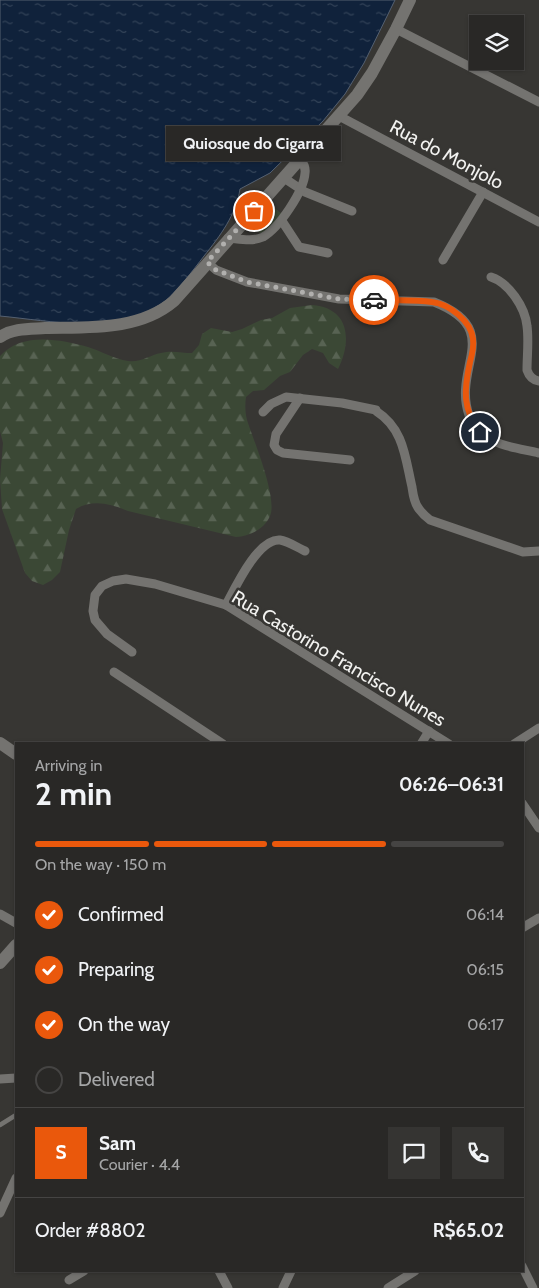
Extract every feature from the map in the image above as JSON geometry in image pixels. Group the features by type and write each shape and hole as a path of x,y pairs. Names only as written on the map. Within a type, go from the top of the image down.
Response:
{"main road":[{"path":"0,337 16,330 108,326 135,321 156,313 174,301 228,238 357,96 396,29 410,0"},
{"path":"0,743 15,753"},
{"path":"0,963 15,946"}],"street":[{"path":"396,29 539,102"},
{"name":"Rua do Monjolo","path":"339,116 539,222"},
{"path":"228,238 252,240 263,236 282,221 305,179 306,170 300,158"},
{"path":"284,178 300,189 352,211"},
{"path":"443,260 483,192"},
{"path":"282,221 299,246 328,253"},
{"path":"207,262 216,270 235,278 264,285 339,299 434,302 448,307 468,326 473,339 472,356 465,386 466,407 472,422 487,438 502,444 539,453"},
{"path":"491,277 505,285 519,304 527,325 527,370 532,379 539,381"},
{"path":"263,412 271,404 286,397 342,402 376,410 395,428 406,453 414,501 418,509 430,520 523,552 539,551"},
{"path":"300,398 276,434 274,445 277,450 283,454 350,460"},
{"path":"226,605 250,562 267,544 274,540 282,540 305,551"},
{"name":"Rua Castorino Francisco Nunes","path":"132,652 107,634 95,620 93,611 95,595 102,586 113,580 126,579 155,584 226,605 446,742"},
{"path":"114,672 220,742"},
{"path":"517,742 539,728"},
{"path":"422,742 429,731"},
{"path":"524,806 539,828"},
{"path":"0,914 15,922"},
{"path":"524,927 539,918"},
{"path":"0,1079 15,1078"},
{"path":"0,1213 15,1180"},
{"path":"524,1270 533,1288"},
{"path":"68,1280 82,1272"},
{"path":"220,1272 228,1288"},
{"path":"283,1288 291,1272"},
{"path":"388,1288 413,1272"}],"lane":[{"path":"0,1125 15,1116"}],"green space":[{"path":"272,206 282,214 267,237 256,230"},
{"path":"312,305 325,307 341,319 346,337 345,348 338,369 329,363 323,353 312,349 303,355 290,372 280,376 264,390 253,391 246,397 247,420 264,468 271,496 272,507 270,516 260,529 251,534 236,537 128,511 115,506 89,504 76,509 69,530 60,572 43,585 32,581 25,573 2,509 0,479 3,443 0,431 0,356 9,348 30,340 53,340 77,344 128,361 137,361 165,352 192,353 199,345 202,334 211,328 232,332 261,320 272,318 290,308"}],"water":[{"path":"0,0 395,0 364,63 345,94 323,121 270,173 240,189 235,208 221,233 172,295 143,314 123,320 82,324 0,316"}],"way so far":[{"path":"254,211 207,262 216,270 247,282 339,299 374,300"}],"place":[{"name":"Quiosque do Cigarra","path":"254,211"}],"route":[{"path":"374,300 434,302 448,307 468,326 473,339 472,356 465,386 466,407 472,422 480,432"}]}
